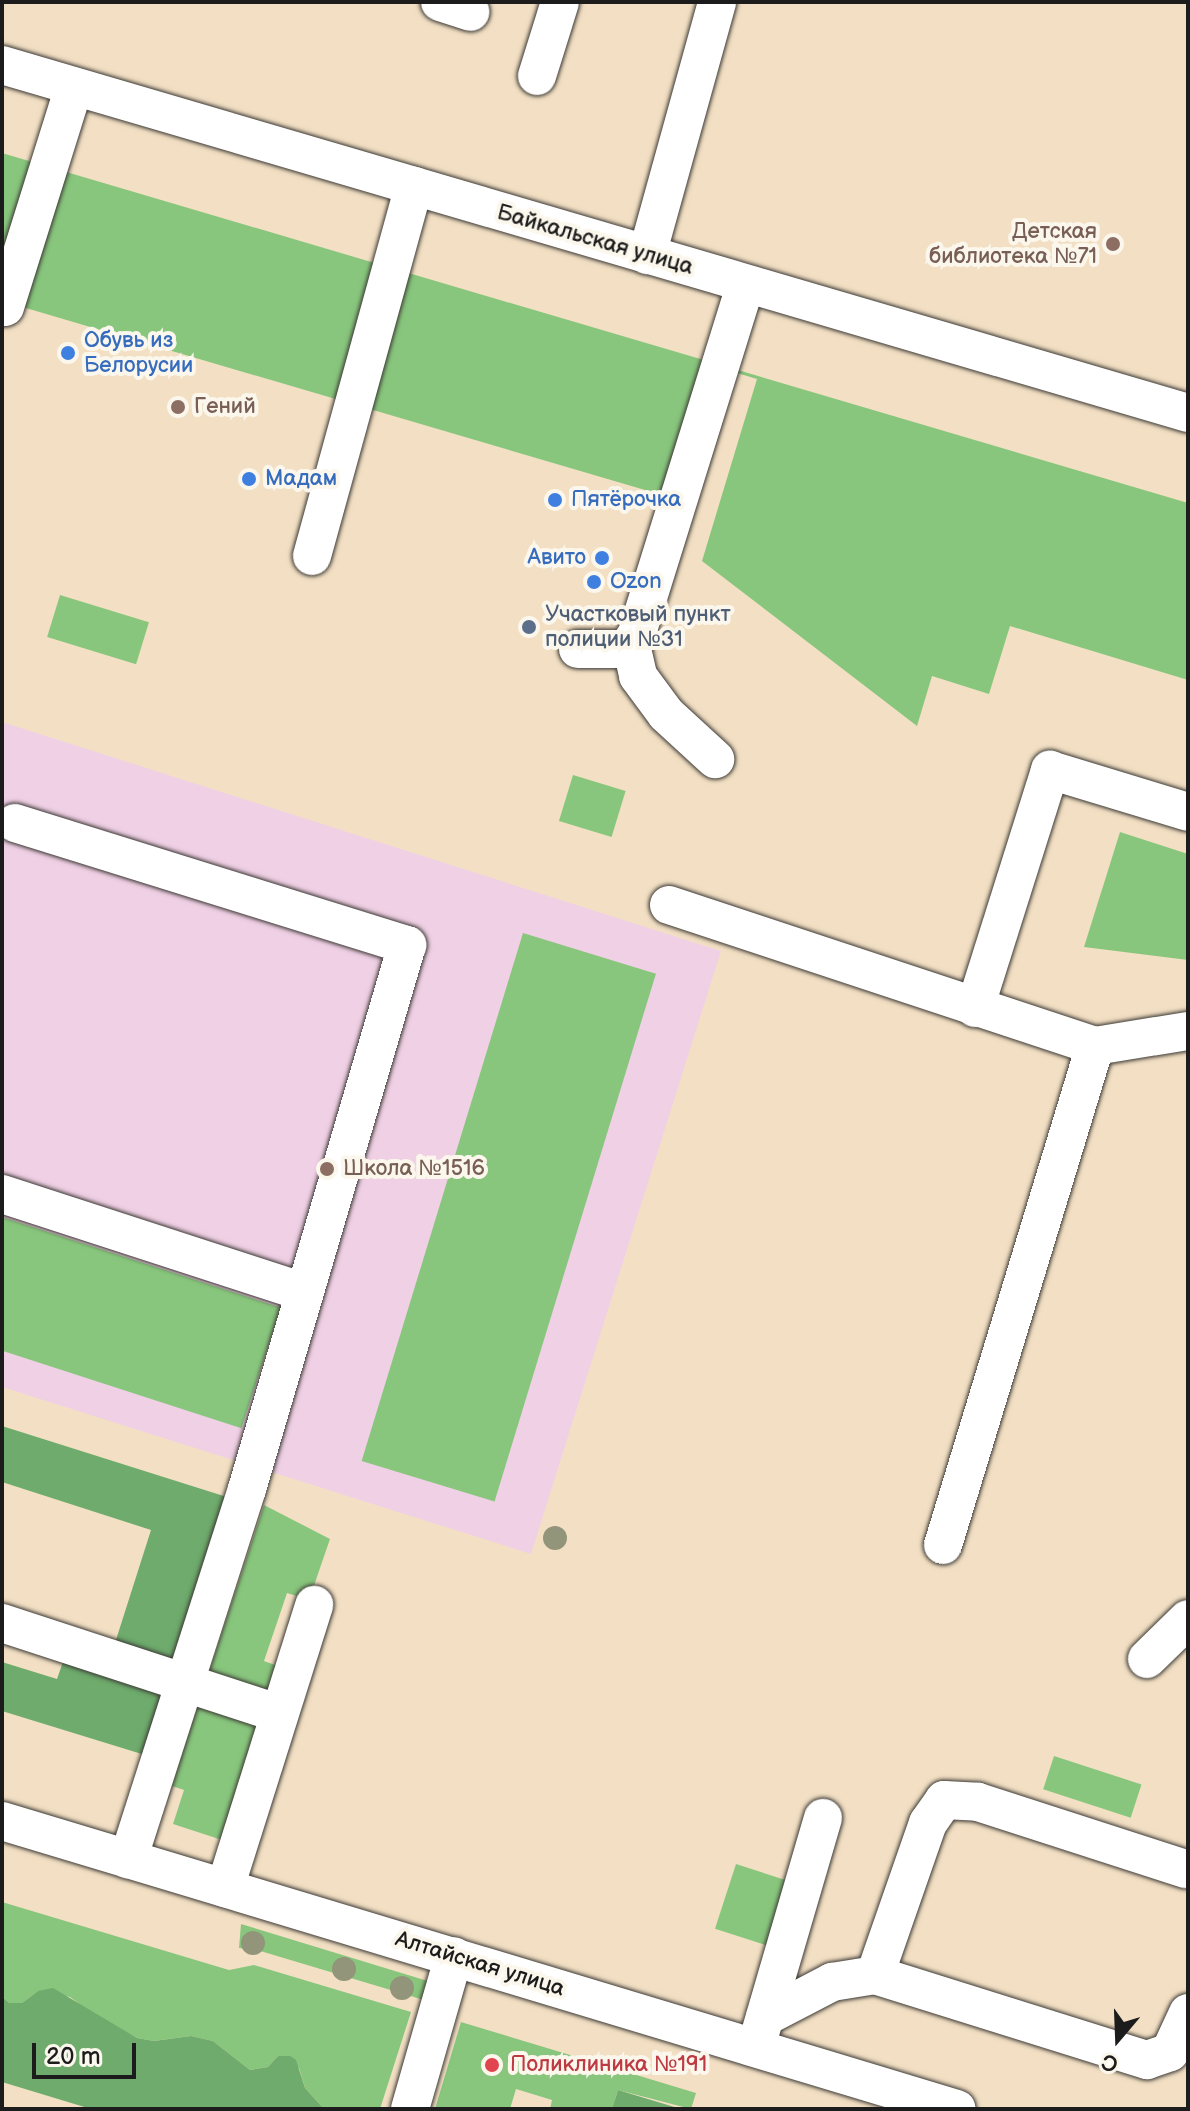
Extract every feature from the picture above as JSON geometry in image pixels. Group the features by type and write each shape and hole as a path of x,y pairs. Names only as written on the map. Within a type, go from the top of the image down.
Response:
{"street":[{"path":"537,76 560,2"},
{"path":"647,255 717,2"},
{"name":"Байкальская улица","path":"2,65 1188,413"},
{"path":"5,307 74,87"},
{"path":"312,556 414,186"},
{"path":"715,759 666,714 638,676 632,649 746,284"},
{"path":"578,649 632,649"},
{"path":"975,1008 1050,770 1188,812"},
{"path":"15,823 407,945 247,1489 185,1682 142,1792 128,1859"},
{"path":"669,905 1095,1046 1188,1031"},
{"path":"943,1545 1095,1046"},
{"path":"2,1194 304,1292"},
{"path":"225,1888 314,1605"},
{"path":"1147,1659 1188,1619"},
{"path":"2,1623 278,1713"},
{"path":"875,1975 928,1823 944,1800 978,1802 1186,1869"},
{"path":"760,2032 823,1818"},
{"name":"Алтайская улица","path":"2,1821 454,1956 760,2032 957,2109"},
{"path":"410,2109 454,1956"},
{"path":"760,2032 832,1982 875,1975 1147,2060 1170,2052 1188,2013"}],"shaded area":[{"name":"Школа №1516","path":"2,722 721,951 531,1554 2,1387"}],"green space":[{"path":"2,153 1188,503 1188,680 1010,626 989,694 932,676 917,726 702,561 757,379 707,364 662,495 2,301"},
{"path":"60,595 149,622 136,664 47,637"},
{"path":"573,775 626,791 612,837 559,821"},
{"path":"1120,832 1188,854 1188,960 1084,947"},
{"path":"523,933 656,974 495,1502 362,1461"},
{"path":"2,1217 281,1308 241,1428 2,1351"},
{"path":"2,1426 230,1498 178,1663 115,1643 151,1530 2,1482"},
{"path":"264,1505 330,1539 309,1600 287,1593 264,1661 286,1669 274,1701 207,1678"},
{"path":"65,1656 166,1687 145,1755 2,1711 2,1662 57,1679"},
{"path":"200,1699 261,1719 222,1840 173,1824 184,1790 172,1786"},
{"path":"1054,1756 1141,1784 1131,1818 1043,1789"},
{"path":"736,1864 789,1881 768,1946 715,1929"},
{"path":"2,1902 229,1970 254,1965 411,2012 380,2109 324,2109 305,2088 299,2068 278,2056 268,2067 250,2070 213,2041 191,2036 154,2041 137,2038 94,2015 70,1997 38,1991 22,2003 9,2003 2,1996"},
{"path":"241,1924 431,1982 424,2000 257,1950 239,1948"},
{"path":"53,1988 137,2038 154,2041 191,2036 213,2041 250,2070 268,2067 278,2056 290,2056 296,2060 305,2088 324,2109 91,2109 2,2082 2,1996 9,2003 22,2003 38,1991"},
{"name":"Поликлиника №191","path":"461,2022 696,2093 691,2109 618,2090 612,2109 550,2109 552,2100 516,2089 510,2109 435,2109"},
{"path":"618,2090 681,2109 612,2109"}],"place":[{"name":"Детская библиотека №71","path":"1113,244"},
{"name":"Обувь из Белорусии","path":"68,353"},
{"name":"Гений","path":"178,407"},
{"name":"Мадам","path":"249,479"},
{"name":"Пятёрочка","path":"555,500"},
{"name":"Авито","path":"602,558"},
{"name":"Ozon","path":"594,582"},
{"name":"Участковый пункт полиции №31","path":"529,627"},
{"name":"Школа №1516","path":"327,1169"},
{"name":"Поликлиника №191","path":"492,2065"}]}
